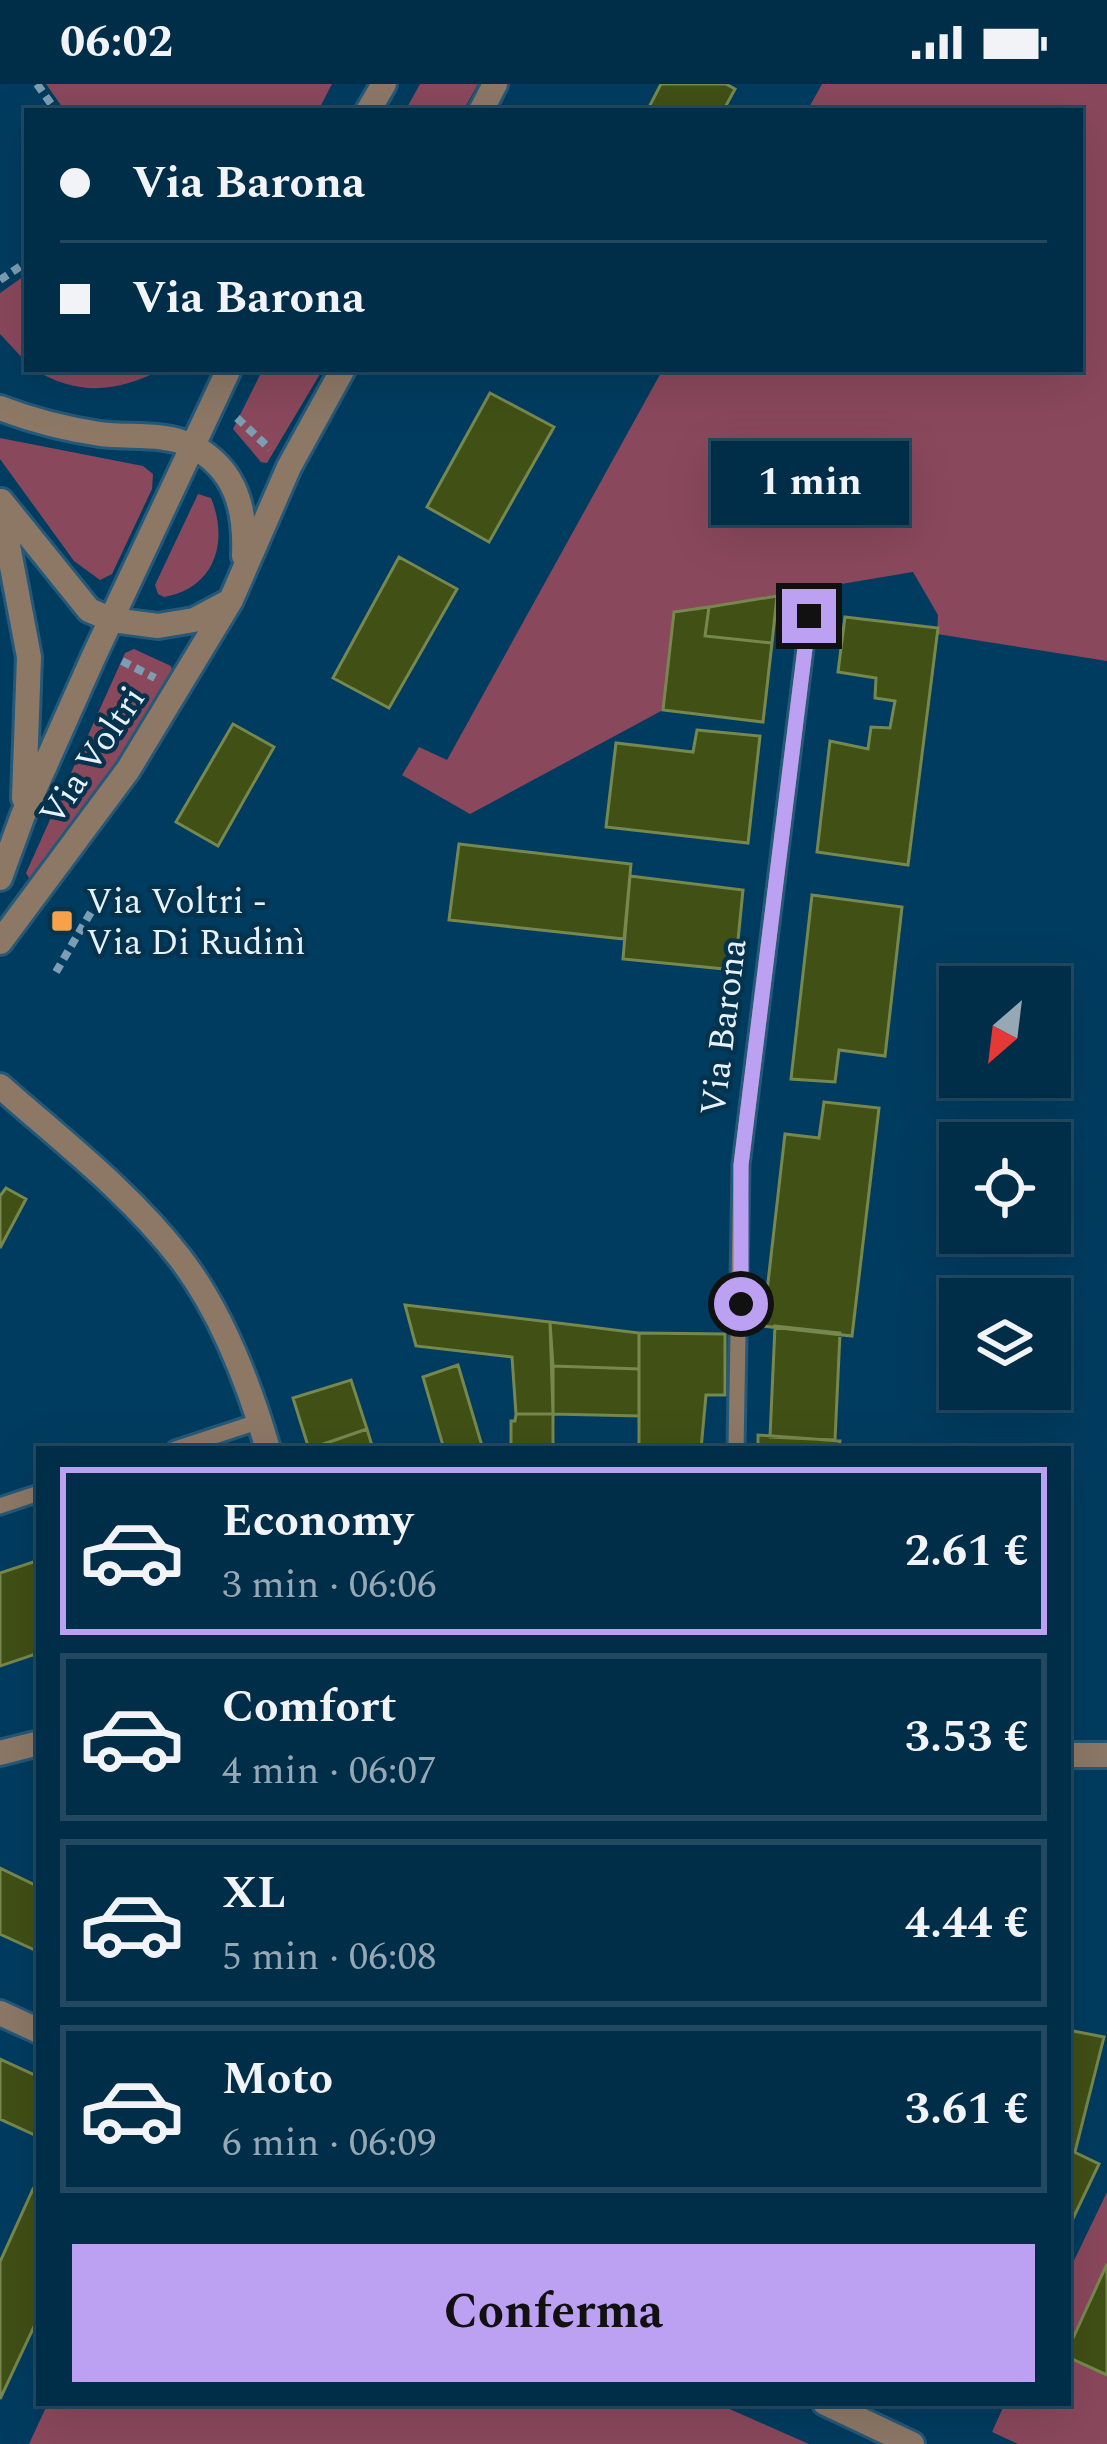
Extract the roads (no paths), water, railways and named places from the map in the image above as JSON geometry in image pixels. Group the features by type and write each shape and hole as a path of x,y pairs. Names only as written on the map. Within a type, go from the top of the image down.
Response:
{"street":[{"name":"Via Voltri","path":"0,878 23,815 228,372"},
{"name":"Via Voltri","path":"0,942 128,770 237,588 289,467 341,372"},
{"path":"0,408 101,434 149,436 191,445"},
{"name":"Via Voltri","path":"191,445 230,477 246,520 237,588"},
{"path":"0,501 86,607 112,620 158,626 194,620 237,588"},
{"path":"0,501 28,657 23,815"},
{"path":"0,1086 139,1211 179,1257 208,1300 267,1446"},
{"path":"0,1753 36,1744"},
{"path":"1071,1755 1107,1755"},
{"path":"0,2013 36,2030"},
{"path":"831,2406 912,2444"}],"lane":[{"name":"Via Barona","path":"736,1446 741,1165 809,616"},
{"path":"184,1446 260,1421"},
{"path":"0,1506 36,1494"}],"place":[{"name":"Via Voltri - Via Di Rudinì","path":"62,921"}]}
